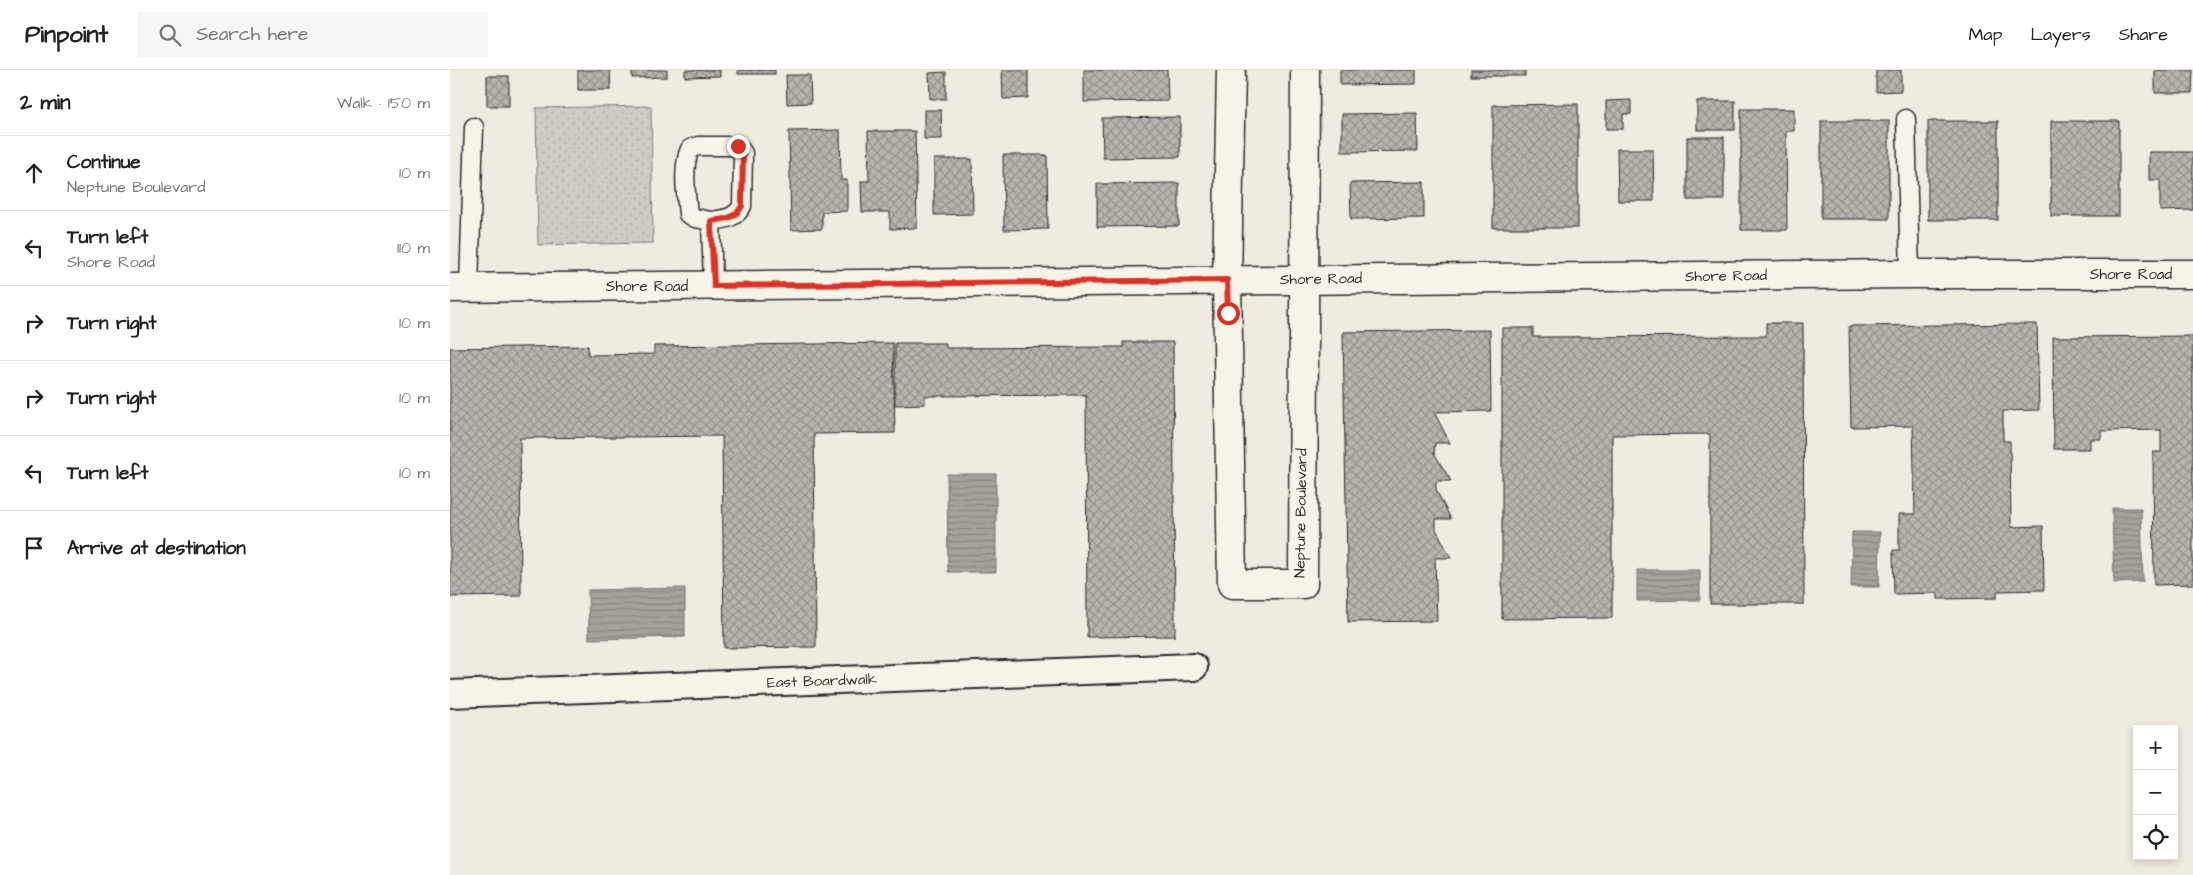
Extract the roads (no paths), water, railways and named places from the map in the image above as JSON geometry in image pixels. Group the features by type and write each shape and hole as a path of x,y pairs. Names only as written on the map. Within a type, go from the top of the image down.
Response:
{"street":[{"name":"Neptune Boulevard","path":"1232,70 1227,280 1232,584 1303,584 1305,70"},
{"name":"Shore Road","path":"459,288 1910,274 2193,274"},
{"name":"East Boardwalk","path":"450,694 1194,667"}],"lane":[{"path":"1906,119 1910,274"},
{"path":"459,288 474,127"},
{"path":"698,146 738,146 743,153 742,206 738,214 731,218 711,221 695,218 688,214 686,196 687,156 690,148 698,146"},
{"path":"711,221 714,286"}]}
